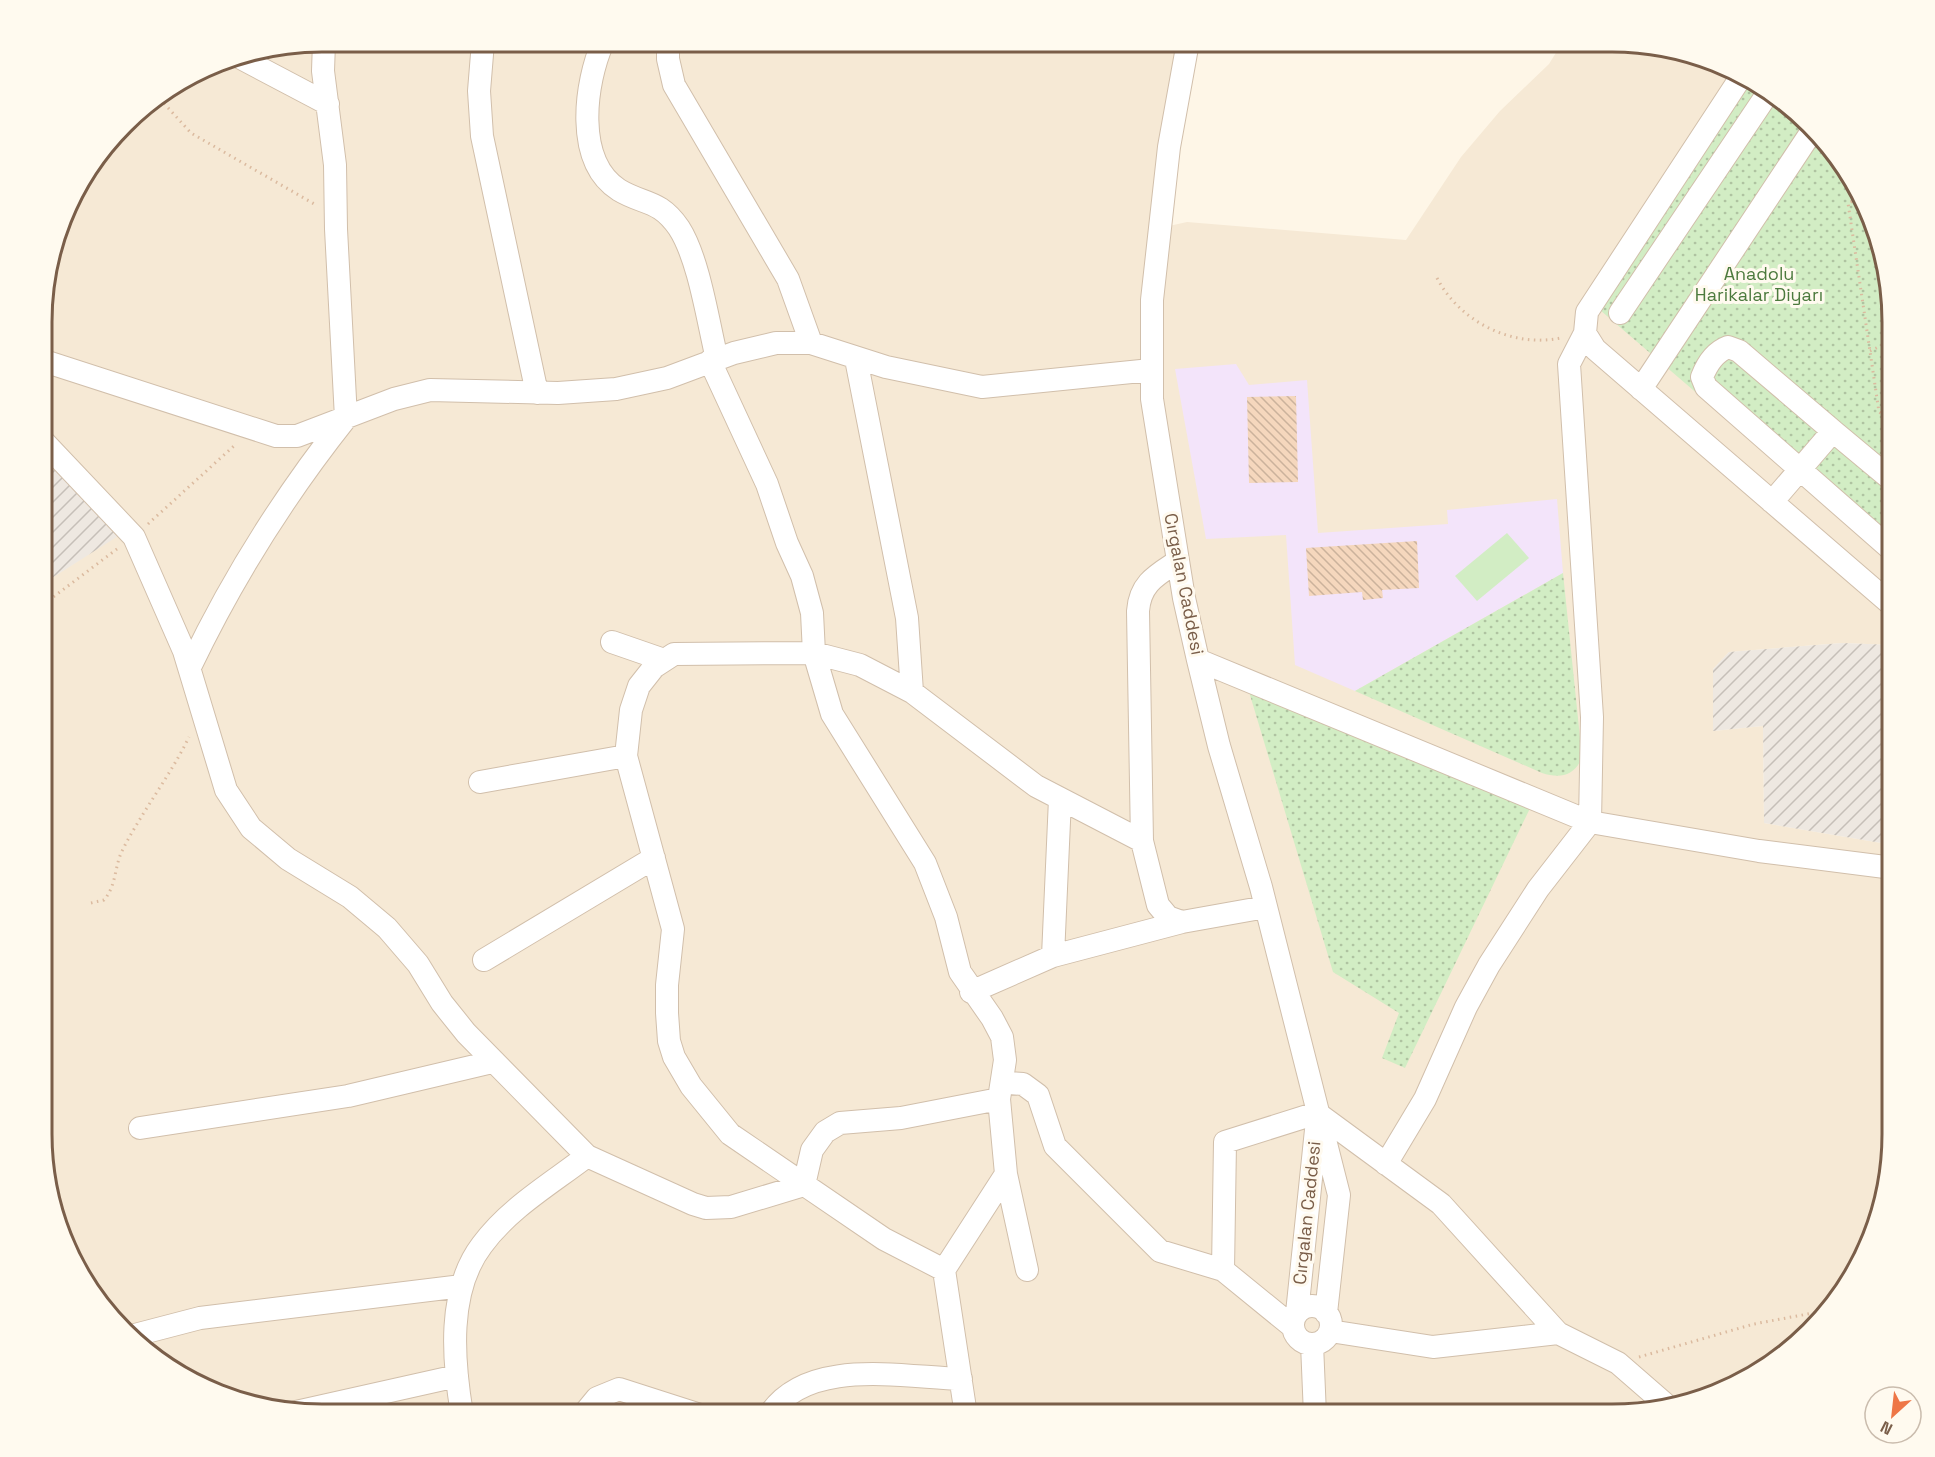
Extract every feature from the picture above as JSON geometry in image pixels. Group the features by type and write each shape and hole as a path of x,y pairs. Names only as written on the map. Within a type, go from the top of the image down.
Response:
{"street":[{"path":"190,667 210,625 256,543 284,500 346,418 335,165 323,71 324,52"},
{"path":"482,52 479,91 482,136 537,393"},
{"path":"599,52 593,65 588,98 589,134 596,162 611,184 629,195 657,205 679,229 690,252 714,360 767,484 787,543 802,576 812,613 814,653 832,714 925,863 946,917 960,972 971,992 992,1018 1002,1037 1005,1060 1000,1092 1006,1174 1027,1270"},
{"path":"669,52 670,72 677,91 788,279 811,343"},
{"name":"Cırgalan Caddesi","path":"1186,52 1163,193 1152,300 1150,370 1156,427 1178,561 1198,660 1219,746 1266,907 1339,1195 1328,1322"},
{"path":"250,63 328,104"},
{"path":"1386,1164 1425,1099 1466,1007 1489,965 1538,889 1590,822 1592,717 1569,364 1585,333 1587,312 1737,83"},
{"path":"1620,313 1764,99"},
{"path":"1641,389 1808,137"},
{"path":"1684,163 1708,179"},
{"path":"1585,333 1595,349 1882,597"},
{"path":"52,364 276,436 297,436 394,399 430,390 537,393 616,389 667,378 714,360 776,343 811,343 856,359 922,376 982,387 1150,370"},
{"path":"1882,472 1739,351 1728,347 1720,350 1706,368 1702,377 1706,387 1882,542"},
{"path":"856,359 907,618 912,692"},
{"path":"1772,502 1833,431"},
{"path":"52,450 134,537 169,612 190,667 226,790 251,828 288,859 350,897 387,928 418,964 448,1011 492,1062 587,1156 706,1208 731,1207 804,1185"},
{"path":"1178,561 1149,580 1138,602 1142,841 1158,905 1168,917 1182,922"},
{"path":"612,642 664,660"},
{"path":"944,1270 884,1239 730,1134 686,1079 674,1057 669,1041 667,1013 667,985 673,929 626,756 634,698 646,675 674,654 814,653 860,665 912,692 1036,786 1142,841"},
{"path":"1198,660 1590,822 1759,851 1882,867"},
{"path":"480,782 626,756"},
{"path":"1053,956 1060,798"},
{"path":"484,960 654,858"},
{"path":"971,992 1053,956 1182,922 1266,907"},
{"path":"140,1128 348,1096 492,1062"},
{"path":"804,1185 812,1150 825,1132 840,1123 901,1118 1000,1092 1016,1082 1023,1084 1038,1095 1055,1146 1160,1251 1223,1270 1295,1320 1299,1340 1312,1344 1322,1342 1328,1322"},
{"path":"1223,1270 1225,1142 1317,1113 1441,1204 1558,1333 1618,1363 1660,1400"},
{"name":"Cırgalan Caddesi","path":"1295,1320 1317,1113"},
{"path":"461,1405 456,1338 462,1286 474,1258 492,1233 520,1206 587,1156"},
{"path":"965,1405 944,1270 1006,1174"},
{"path":"141,1333 200,1318 462,1286"},
{"path":"1295,1320 1304,1308 1314,1306 1328,1322 1433,1347 1558,1333"},
{"path":"1312,1344 1315,1405"},
{"path":"327,1405 457,1376"},
{"path":"779,1405 792,1391 811,1381 832,1376 961,1379"},
{"path":"591,1405 597,1398 619,1389 669,1405"}],"path":[{"path":"164,104 191,133 336,216"},
{"path":"1854,201 1848,203 1879,411 1882,413"},
{"path":"1437,278 1461,311 1497,332 1545,341 1585,333"},
{"path":"1870,351 1882,345"},
{"path":"52,598 134,537 253,429"},
{"path":"91,903 104,900 110,891 117,864 126,843 169,774 204,709"},
{"path":"1618,1363 1754,1324 1814,1313"}],"shaded area":[{"path":"323,52 1188,52 1169,226 1187,222 1406,240 1461,157 1500,111 1549,64 1556,52 1612,52 1647,55 1682,62 1716,73 1750,91 1882,526 1882,645 1842,643 1729,652 1713,669 1713,731 1763,726 1764,823 1882,843 1882,1152 1877,1187 1862,1238 1855,1254 1827,1299 1777,1349 1732,1377 1716,1384 1665,1399 1630,1404 323,1405 270,1399 219,1384 203,1377 158,1349 108,1299 80,1254 73,1238 58,1187 53,1152 52,578 133,525 52,443 52,323 55,288 62,253 80,203 108,158 132,132 158,108 203,80 253,62 288,55"},
{"path":"1236,364 1249,385 1307,380 1318,533 1448,524 1447,510 1557,499 1563,573 1355,691 1295,665 1286,535 1206,539 1175,369"},
{"path":"52,443 134,526 52,578"},
{"path":"1842,643 1882,645 1882,843 1764,823 1763,726 1713,731 1713,669 1729,652"}],"green space":[{"name":"Anadolu Harikalar Diyarı","path":"1743,87 1777,108 1827,158 1837,173 1855,203 1873,253 1882,305 1882,553 1600,310"},
{"path":"1507,533 1529,558 1477,601 1455,576"},
{"path":"1563,573 1582,757 1571,772 1561,776 1542,773 1355,691"},
{"path":"1244,675 1534,800 1405,1068 1382,1058 1399,1013 1333,972"}],"building":[{"path":"1296,396 1298,482 1249,483 1247,397"},
{"path":"1417,541 1419,588 1382,590 1383,598 1363,600 1362,592 1309,596 1306,548"}]}
